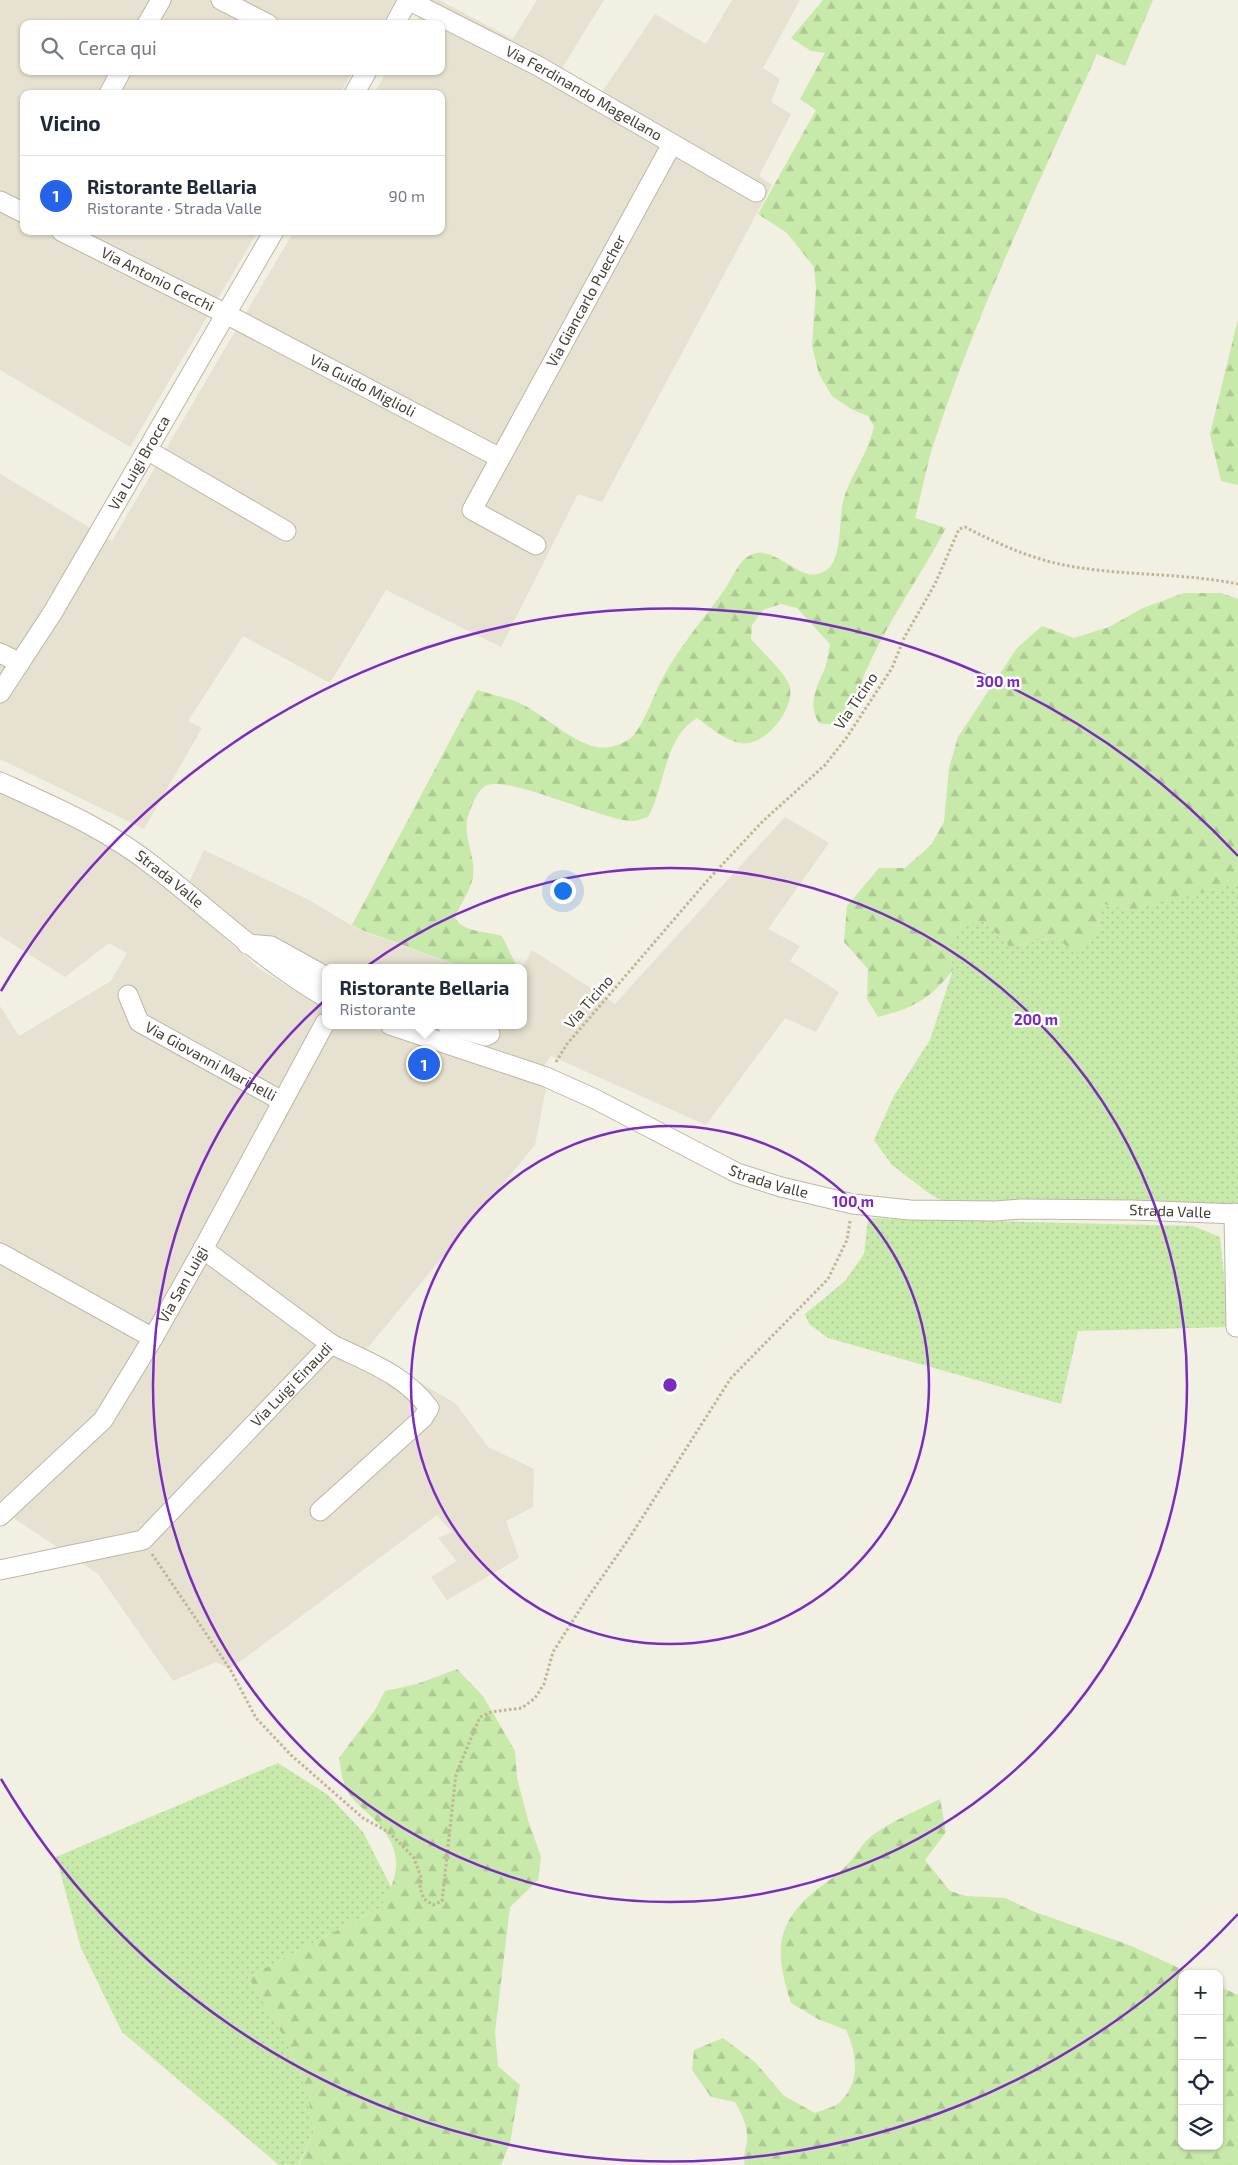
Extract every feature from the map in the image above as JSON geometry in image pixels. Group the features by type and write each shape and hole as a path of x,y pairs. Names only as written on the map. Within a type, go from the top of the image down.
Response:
{"street":[{"path":"150,20 161,0"},
{"path":"222,0 260,20"},
{"path":"396,20 408,0"},
{"name":"Via Ferdinando Magellano","path":"408,0 538,66 756,192"},
{"path":"111,90 119,75"},
{"path":"356,90 363,75"},
{"name":"Via Giancarlo Puecher","path":"536,545 472,510 672,144"},
{"path":"0,201 20,211"},
{"name":"Via Antonio Cecchi","path":"69,235 226,314"},
{"name":"Via Luigi Brocca","path":"0,694 53,612 272,235"},
{"name":"Via Guido Miglioli","path":"226,314 500,458"},
{"path":"147,450 286,531"},
{"path":"0,653 20,663"},
{"name":"Strada Valle","path":"0,782 57,807 113,837 155,867 247,944 296,980 322,995"},
{"path":"247,944 271,946 322,974"},
{"name":"Via Giovanni Marinelli","path":"128,995 139,1022 282,1101"},
{"name":"Via San Luigi","path":"0,1516 103,1420 153,1338 203,1249 322,1028"},
{"name":"Strada Valle","path":"402,1029 546,1077 595,1099 738,1173 781,1187 853,1204 910,1210 1132,1210 1236,1213"},
{"path":"461,1029 486,1036 490,1034"},
{"path":"1236,1213 1236,1327"},
{"name":"Via Luigi Einaudi","path":"143,1540 331,1344 203,1249"},
{"path":"0,1253 153,1338"},
{"path":"320,1511 423,1418 429,1408 416,1390 396,1376 331,1344"},
{"path":"0,1570 143,1540"}],"path":[{"name":"Via Ticino","path":"546,1077 567,1044 645,956 692,898 763,821 825,765 847,737 892,668 904,638 935,584 959,529 965,527 1030,556 1075,567 1196,576 1238,584"},
{"path":"143,1540 230,1669 256,1718 291,1755 363,1818 390,1833 414,1858 421,1877 420,1888 424,1900 433,1905 442,1901 456,1774 480,1717 491,1712 522,1708 535,1698 544,1684 553,1652 586,1600 628,1540 731,1378 828,1279 847,1240 853,1204"}],"shaded area":[{"path":"0,0 396,0 384,20 20,20 20,75 351,75 342,90 20,90 20,235 256,235 130,447 0,370"},
{"path":"429,0 439,0 513,39 537,0 604,0 562,68 602,92 655,14 706,44 732,0 800,0 763,68 780,79 771,102 791,114 759,176 772,185 602,502 578,494 501,647 386,590 330,683 243,636 188,721 202,728 144,829 0,759 0,474 112,541 292,235 445,235 445,90 376,90 385,75 445,75 445,20 417,20"},
{"path":"0,790 109,843 165,885 261,970 322,1007 322,1029 374,1029 547,1083 535,1145 365,1351 455,1403 488,1447 534,1469 533,1507 506,1521 519,1558 447,1600 431,1577 457,1561 438,1538 452,1532 437,1515 230,1669 216,1662 173,1681 98,1574 0,1509 0,1006 19,1036 111,981 127,953 109,943 65,977 0,936"},
{"path":"785,817 829,843 768,929 800,946 790,961 839,992 816,1032 785,1018 706,1125 551,1056 540,1071 434,1029 527,1029 527,964 524,964 532,950 615,1004"},
{"path":"204,850 309,900 359,930 453,964 322,964 322,982 237,925 225,911 188,885"}],"green space":[{"path":"823,0 1153,0 1125,66 1097,54 987,300 948,401 931,452 915,518 946,528 883,636 848,714 838,722 829,724 819,723 815,716 814,696 826,665 830,644 797,608 781,604 763,610 752,625 751,639 779,669 788,682 790,696 783,716 769,733 760,739 741,743 723,737 697,718 686,726 671,750 654,805 648,817 636,821 619,819 513,786 497,784 485,786 477,795 467,823 473,861 473,876 455,918 459,923 470,929 502,936 514,964 454,964 359,929 352,925 477,690 517,702 587,744 610,747 619,744 631,738 638,729 662,679 676,656 746,558 756,553 767,554 809,574 819,574 829,568 833,562 838,546 843,502 874,426 868,416 851,409 832,396 819,374 812,346 816,288 814,267 787,233 758,214 816,110 800,99 825,53 811,51 791,38"},
{"path":"1238,319 1238,485 1221,481 1210,434"},
{"path":"1184,593 1221,593 1238,599 1238,883 1132,910 1103,904 1097,934 1076,955 1058,938 1039,940 1010,947 983,921 961,925 950,949 953,970 945,980 929,995 911,1006 878,1017 867,999 868,969 844,942 847,906 879,868 905,868 931,845 944,822 949,768 958,737 1017,648 1042,626 1074,638 1109,627 1143,608"},
{"path":"1238,881 1238,1208 950,1205 930,1194 892,1165 874,1140 894,1096 930,1040 953,970 950,949 961,925 983,921 1010,947 1039,940 1097,934 1103,904 1132,910"},
{"path":"868,1218 1193,1226 1220,1237 1229,1327 1078,1331 1061,1404 828,1338 809,1324 805,1314 845,1281 864,1254"},
{"path":"457,1669 483,1696 515,1751 517,1778 528,1820 541,1857 538,1880 510,1907 495,2032 498,2066 520,2085 510,2143 501,2165 299,2165 314,2131 307,2092 288,2044 248,1977 380,1908 395,1872 394,1850 383,1829 353,1799 346,1789 339,1758 375,1710 385,1691 417,1684"},
{"path":"278,1763 328,1795 363,1832 392,1889 380,1908 248,1977 288,2044 307,2092 314,2131 298,2165 279,2165 122,2032 81,1948 56,1857"},
{"path":"940,1799 946,1832 925,1860 950,1891 966,1896 1005,1898 1035,1912 1129,1945 1183,1970 1178,1970 1178,2150 1223,2150 1223,1988 1238,1995 1238,2165 745,2165 744,2156 747,2136 742,2116 735,2102 711,2097 692,2070 694,2050 723,2038 756,2063 784,2096 815,2113 840,2102 847,2094 854,2076 853,2048 850,2039 846,2030 818,2019 791,2003 781,1960 783,1935 796,1910 807,1898 848,1864 867,1840 912,1812"}],"place":[{"name":"Ristorante Bellaria","path":"424,1064"}]}
